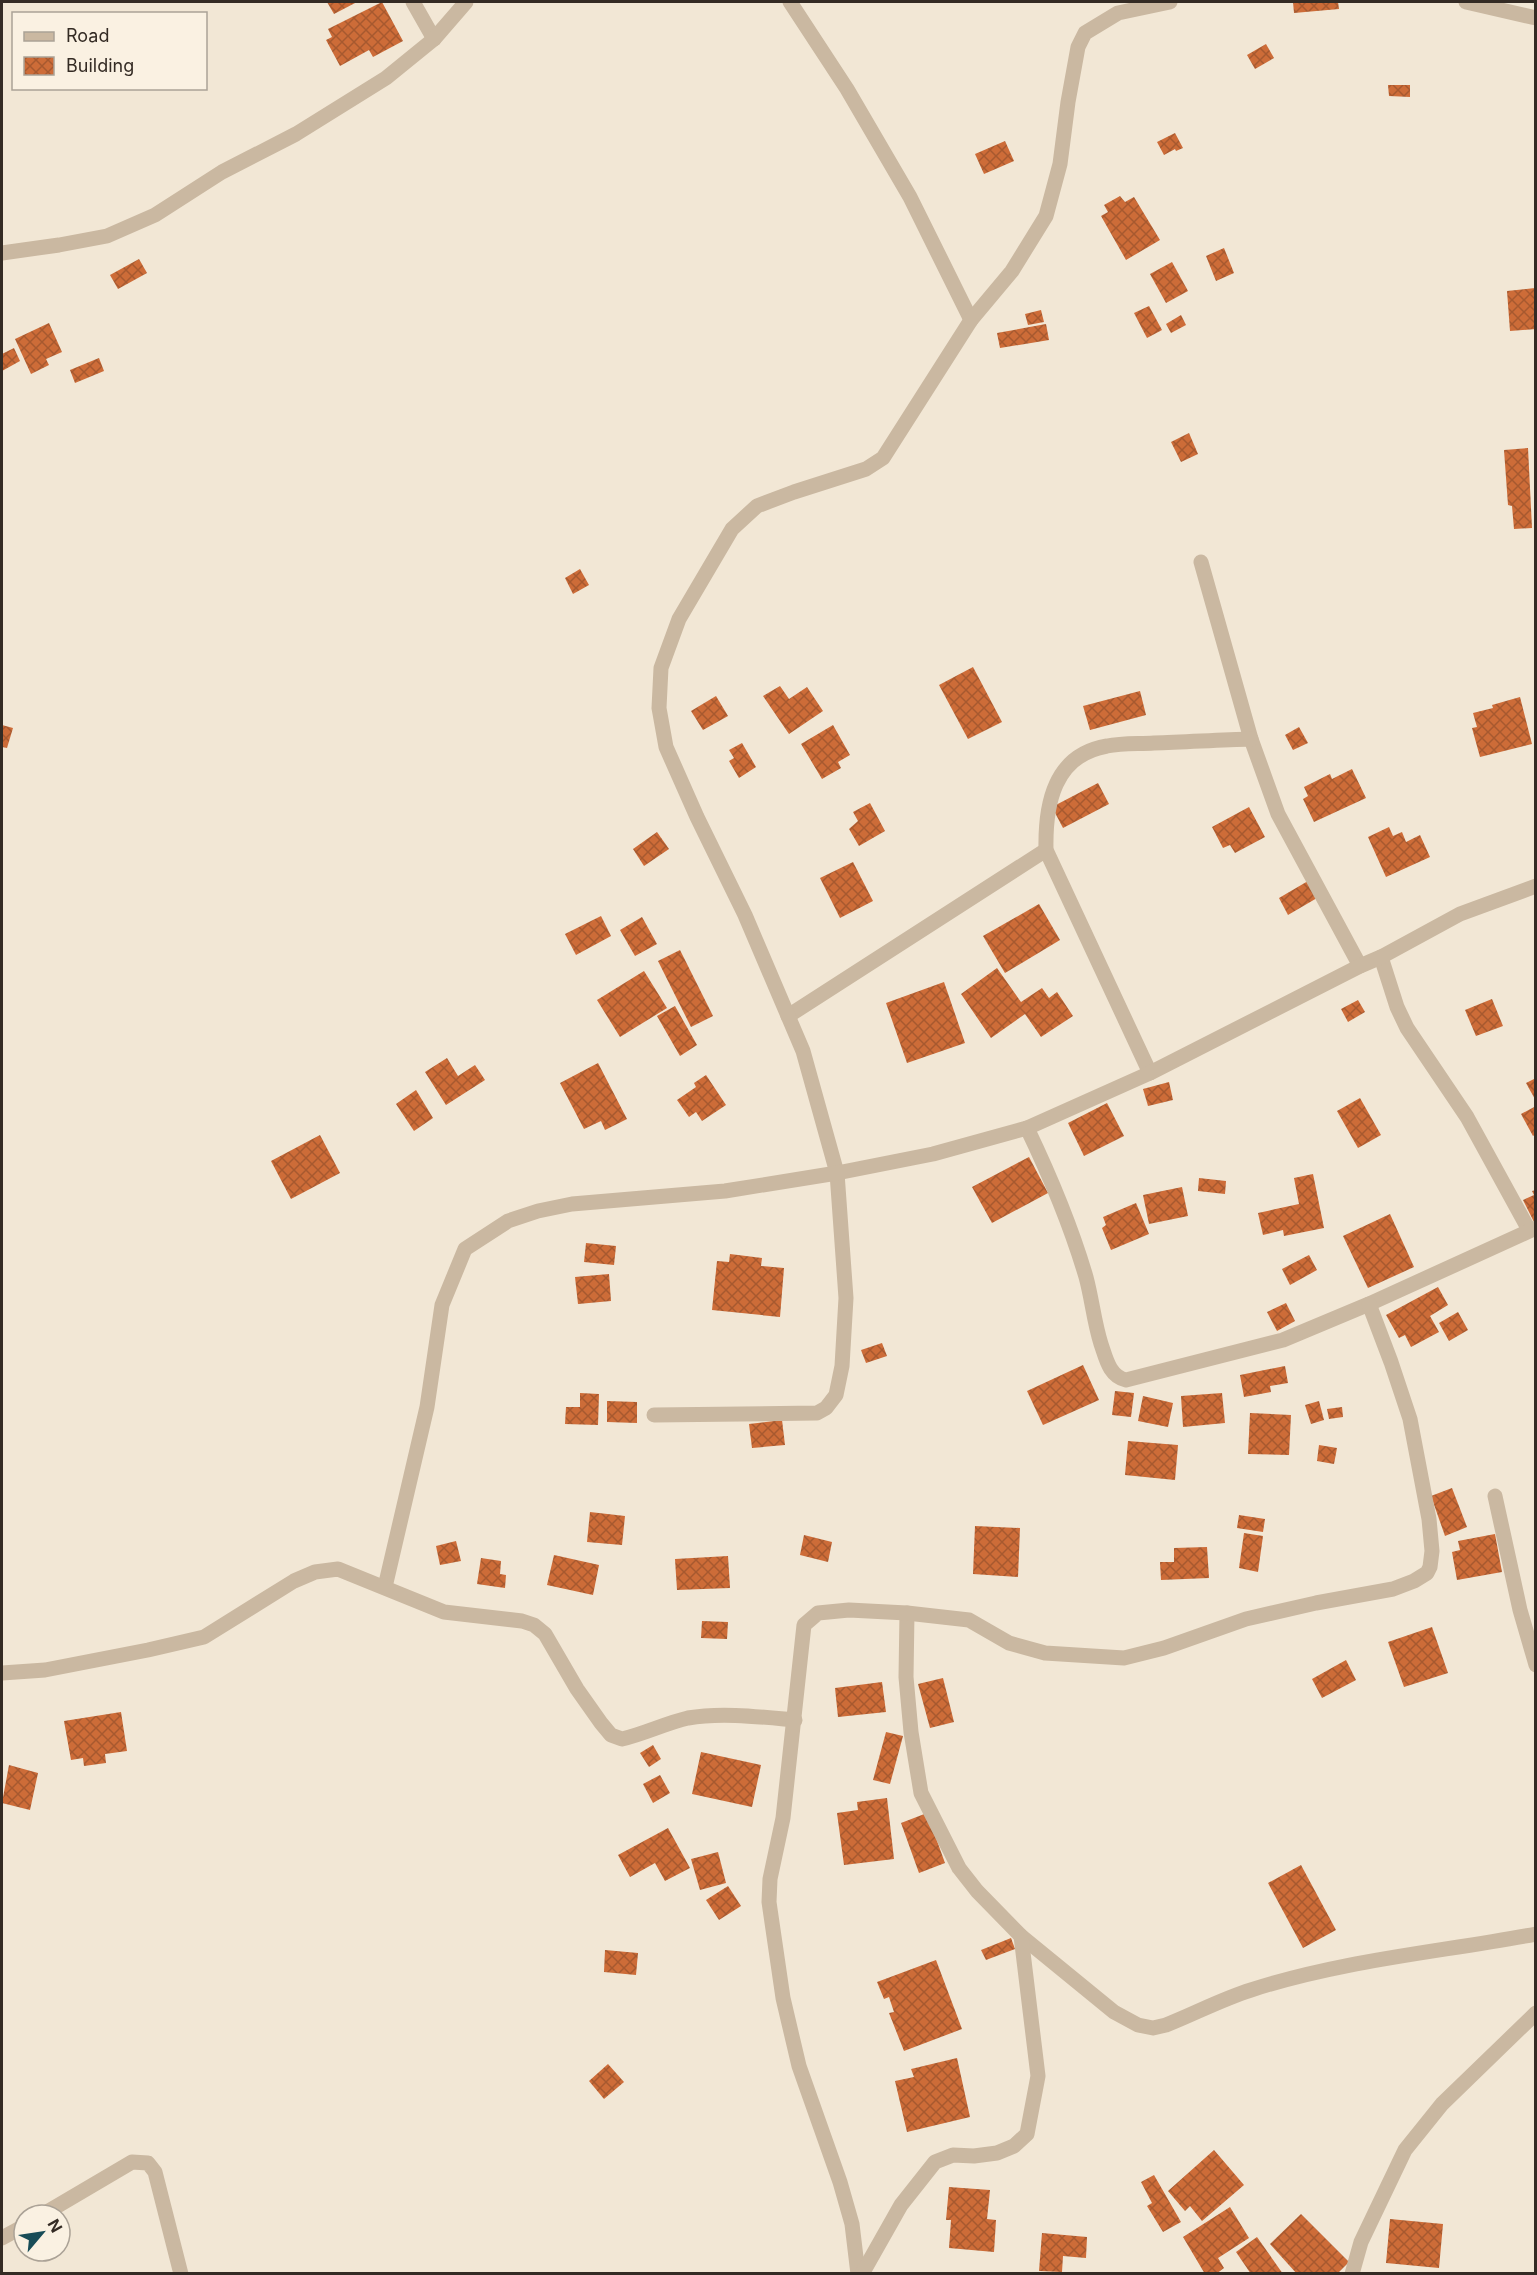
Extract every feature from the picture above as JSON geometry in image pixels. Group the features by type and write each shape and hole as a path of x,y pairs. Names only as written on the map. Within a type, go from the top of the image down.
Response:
{"street":[{"path":"413,2 434,39"},
{"path":"2,253 107,236 155,215 222,172 296,134 386,78 434,39 466,2"},
{"path":"790,2 847,90 910,197 971,320"},
{"path":"654,1415 808,1415 826,1408 836,1395 842,1366 846,1298 837,1173 803,1051 745,915 697,818 666,747 659,708 661,668 679,619 732,529 758,506 866,469 883,458 971,320 1012,272 1046,216 1060,164 1078,47 1085,33 1118,13 1170,2"},
{"path":"1466,2 1536,18"},
{"path":"1201,562 1251,739 1278,814 1360,966"},
{"path":"1150,1072 1046,850 1045,820 1057,781 1079,755 1106,746 1251,739"},
{"path":"788,1016 1046,850"},
{"path":"385,1587 427,1407 442,1305 465,1249 508,1221 538,1211 595,1202 725,1191 837,1173 933,1154 1027,1128 1150,1072 1381,957 1460,914 1536,885"},
{"path":"1027,1128 1049,1174 1071,1232 1087,1280 1097,1333 1109,1365 1120,1378 1126,1380 1283,1340 1369,1304 1532,1229 1467,1118 1407,1028 1397,1007 1381,957"},
{"path":"860,2274 852,2224 843,2192 799,2066 783,1998 771,1929 770,1879 783,1818 806,1623 814,1615 849,1610 907,1613 969,1620 1009,1643 1045,1653 1125,1658 1164,1648 1246,1619 1393,1589 1414,1581 1426,1573 1430,1567 1432,1551 1429,1519 1410,1419 1369,1304"},
{"path":"1495,1496 1520,1610 1536,1665"},
{"path":"2,1673 45,1670 204,1637 294,1581 315,1572 338,1569 444,1612 522,1621 534,1625 545,1634 577,1689 601,1723 616,1737 622,1739 688,1718 704,1716 795,1720"},
{"path":"907,1613 906,1677 921,1793 959,1868 977,1891 1021,1936 1114,2012 1138,2025 1153,2028 1166,2025 1251,1990 1353,1964 1536,1934"},
{"path":"860,2274 901,2205 936,2162 953,2155 974,2156 997,2153 1014,2146 1027,2134 1038,2076 1021,1936"},
{"path":"1352,2274 1361,2242 1405,2150 1442,2104 1536,2013"},
{"path":"62,2203 132,2162 148,2163 155,2172 180,2274"}],"building":[{"path":"327,2 357,2 334,14"},
{"path":"382,2 403,41 373,57 369,50 340,66 326,40 332,37 328,29"},
{"path":"1293,2 1338,2 1339,9 1294,13"},
{"path":"1266,44 1274,58 1255,69 1247,55"},
{"path":"1388,85 1410,85 1410,97 1389,96"},
{"path":"1175,133 1183,148 1176,151 1175,149 1164,155 1157,142"},
{"path":"1005,141 1014,161 984,174 975,154"},
{"path":"1120,196 1125,202 1134,197 1160,240 1126,260 1101,216 1108,212 1104,205"},
{"path":"1224,248 1234,273 1216,281 1206,256"},
{"path":"139,259 147,273 118,289 110,275"},
{"path":"1172,262 1188,291 1166,303 1150,274"},
{"path":"1535,288 1536,329 1510,331 1507,291"},
{"path":"1149,306 1162,330 1147,338 1134,313"},
{"path":"1041,310 1044,322 1028,325 1025,314"},
{"path":"1181,315 1186,325 1171,333 1166,324"},
{"path":"49,323 62,352 46,359 49,365 31,374 15,339"},
{"path":"1046,324 1049,340 1000,348 997,333"},
{"path":"14,348 20,361 2,371 2,354"},
{"path":"99,358 104,371 75,383 70,370"},
{"path":"1189,433 1198,454 1181,462 1171,442"},
{"path":"1528,448 1532,528 1514,529 1512,506 1508,505 1504,450"},
{"path":"580,569 589,585 573,594 565,578"},
{"path":"973,667 1002,722 968,739 939,685"},
{"path":"780,686 789,699 807,687 823,711 789,734 763,696"},
{"path":"1140,691 1146,715 1090,730 1083,706"},
{"path":"716,696 728,716 703,730 691,711"},
{"path":"1520,697 1532,744 1480,757 1472,728 1477,727 1473,713"},
{"path":"2,725 13,728 7,748 2,747"},
{"path":"833,725 850,755 838,762 841,768 822,779 801,744"},
{"path":"1299,727 1308,743 1293,750 1285,735"},
{"path":"742,743 756,767 739,778 729,761 734,758 729,750"},
{"path":"1352,769 1366,798 1314,822 1303,799 1308,796 1304,787 1330,774 1332,779"},
{"path":"1098,783 1109,804 1063,828 1052,807"},
{"path":"870,803 885,831 859,846 849,829 858,821 853,812"},
{"path":"1249,807 1265,837 1235,853 1230,845 1223,848 1212,827"},
{"path":"1389,827 1393,836 1402,832 1406,842 1420,835 1430,857 1386,877 1368,837"},
{"path":"657,832 669,849 644,866 633,849"},
{"path":"853,862 873,901 840,918 820,878"},
{"path":"1308,881 1317,898 1288,915 1279,898"},
{"path":"1039,904 1060,940 1005,973 983,936"},
{"path":"601,916 611,936 576,955 565,934"},
{"path":"642,917 657,944 635,956 620,930"},
{"path":"680,950 713,1016 691,1027 658,961"},
{"path":"997,968 1021,1002 1042,988 1049,998 1057,992 1073,1016 1041,1037 1025,1014 991,1038 961,994"},
{"path":"644,971 667,1008 620,1037 597,1000"},
{"path":"944,982 965,1043 907,1063 886,1003"},
{"path":"1492,999 1503,1026 1476,1036 1465,1010"},
{"path":"1358,1000 1365,1012 1348,1022 1341,1009"},
{"path":"675,1006 697,1045 680,1056 657,1016"},
{"path":"447,1058 458,1076 475,1065 485,1080 446,1105 425,1072"},
{"path":"598,1063 627,1119 605,1130 601,1121 584,1129 560,1083"},
{"path":"706,1075 726,1105 702,1121 696,1112 689,1117 677,1100 696,1087 694,1083"},
{"path":"1536,1078 1536,1101 1526,1083"},
{"path":"1169,1082 1173,1100 1148,1106 1143,1089"},
{"path":"416,1090 433,1118 414,1131 396,1104"},
{"path":"1360,1098 1381,1135 1358,1148 1337,1111"},
{"path":"1107,1103 1124,1136 1084,1156 1068,1123"},
{"path":"1536,1106 1536,1134 1533,1136 1521,1114"},
{"path":"320,1135 340,1173 291,1199 271,1161"},
{"path":"1029,1157 1048,1193 992,1223 972,1187"},
{"path":"1313,1174 1324,1228 1284,1236 1283,1230 1263,1235 1258,1213 1299,1204 1294,1178"},
{"path":"1199,1178 1226,1181 1225,1194 1198,1191"},
{"path":"1182,1187 1188,1216 1149,1224 1143,1195"},
{"path":"1536,1190 1536,1221 1534,1222 1523,1200 1534,1195 1532,1191"},
{"path":"1136,1203 1149,1234 1111,1250 1102,1228 1106,1225 1103,1217"},
{"path":"1390,1214 1414,1267 1368,1288 1343,1236"},
{"path":"586,1243 616,1246 614,1265 584,1262"},
{"path":"730,1254 762,1258 761,1266 784,1268 780,1317 712,1310 717,1261 729,1262"},
{"path":"1309,1255 1317,1270 1290,1285 1282,1269"},
{"path":"609,1274 611,1301 578,1304 575,1277"},
{"path":"1438,1287 1448,1305 1430,1316 1439,1332 1411,1347 1405,1335 1399,1338 1386,1315"},
{"path":"1286,1303 1295,1321 1277,1331 1267,1312"},
{"path":"1458,1312 1468,1330 1449,1341 1439,1323"},
{"path":"882,1343 887,1356 866,1363 861,1350"},
{"path":"1083,1365 1099,1400 1043,1425 1027,1391"},
{"path":"1285,1366 1288,1383 1270,1386 1271,1392 1244,1397 1240,1375"},
{"path":"1115,1391 1134,1393 1131,1417 1112,1415"},
{"path":"580,1393 599,1394 598,1425 565,1424 566,1407 580,1407"},
{"path":"1222,1393 1225,1423 1183,1427 1181,1396"},
{"path":"1143,1396 1173,1403 1168,1427 1138,1421"},
{"path":"607,1401 637,1402 637,1423 607,1422"},
{"path":"1319,1401 1324,1420 1311,1424 1305,1405"},
{"path":"1342,1407 1343,1417 1329,1419 1327,1409"},
{"path":"1250,1413 1291,1415 1289,1455 1248,1454"},
{"path":"782,1420 785,1445 752,1448 749,1424"},
{"path":"1128,1441 1178,1445 1175,1480 1125,1475"},
{"path":"1319,1445 1337,1448 1334,1464 1317,1461"},
{"path":"1452,1488 1467,1527 1445,1536 1431,1496"},
{"path":"590,1512 625,1516 622,1545 587,1542"},
{"path":"1239,1515 1265,1519 1263,1532 1237,1528"},
{"path":"975,1526 1020,1528 1018,1577 973,1574"},
{"path":"1244,1533 1263,1536 1258,1572 1239,1568"},
{"path":"1495,1534 1502,1572 1457,1580 1452,1552 1460,1550 1458,1541"},
{"path":"804,1535 832,1542 828,1562 800,1555"},
{"path":"456,1541 461,1561 440,1565 436,1546"},
{"path":"1207,1547 1209,1578 1161,1580 1160,1562 1174,1562 1174,1548"},
{"path":"554,1555 599,1565 593,1595 547,1585"},
{"path":"728,1556 730,1588 677,1590 675,1559"},
{"path":"481,1558 501,1561 500,1574 506,1575 505,1588 477,1584"},
{"path":"702,1621 728,1622 727,1639 701,1638"},
{"path":"1432,1627 1448,1673 1404,1687 1388,1642"},
{"path":"1346,1660 1356,1680 1322,1698 1312,1679"},
{"path":"943,1678 954,1722 930,1728 918,1684"},
{"path":"882,1682 886,1712 838,1717 835,1688"},
{"path":"121,1712 127,1751 105,1754 106,1763 84,1766 83,1758 71,1760 64,1721"},
{"path":"886,1732 903,1736 890,1784 873,1780"},
{"path":"653,1745 661,1759 649,1767 640,1753"},
{"path":"701,1752 761,1765 752,1807 692,1794"},
{"path":"9,1765 38,1773 30,1810 2,1803"},
{"path":"660,1775 670,1793 653,1803 643,1784"},
{"path":"887,1798 894,1859 844,1865 837,1813 858,1810 857,1802"},
{"path":"927,1813 945,1863 919,1873 901,1823"},
{"path":"668,1828 690,1868 665,1881 655,1863 630,1877 618,1855"},
{"path":"718,1852 726,1883 700,1890 691,1859"},
{"path":"1301,1865 1336,1930 1303,1948 1268,1883"},
{"path":"728,1886 741,1906 719,1920 706,1900"},
{"path":"1011,1938 1015,1949 986,1960 981,1950"},
{"path":"605,1950 638,1953 636,1975 604,1972"},
{"path":"936,1960 962,2029 904,2051 889,2013 894,2012 889,1997 884,1999 877,1982"},
{"path":"957,2058 970,2117 907,2132 895,2081 914,2077 911,2069"},
{"path":"608,2064 624,2082 604,2099 589,2081"},
{"path":"1214,2150 1244,2185 1202,2221 1190,2206 1185,2211 1168,2191"},
{"path":"1154,2175 1181,2222 1163,2232 1147,2206 1152,2203 1141,2182"},
{"path":"949,2187 990,2190 987,2219 996,2220 994,2252 949,2248 951,2220 946,2220"},
{"path":"1230,2207 1249,2238 1218,2258 1224,2268 1216,2274 1205,2274 1183,2237"},
{"path":"1301,2214 1349,2262 1337,2274 1297,2274 1270,2244"},
{"path":"1390,2219 1443,2224 1439,2268 1386,2263"},
{"path":"1042,2233 1087,2237 1086,2258 1063,2256 1062,2272 1039,2271"},
{"path":"1257,2237 1283,2274 1251,2274 1236,2252"}]}
